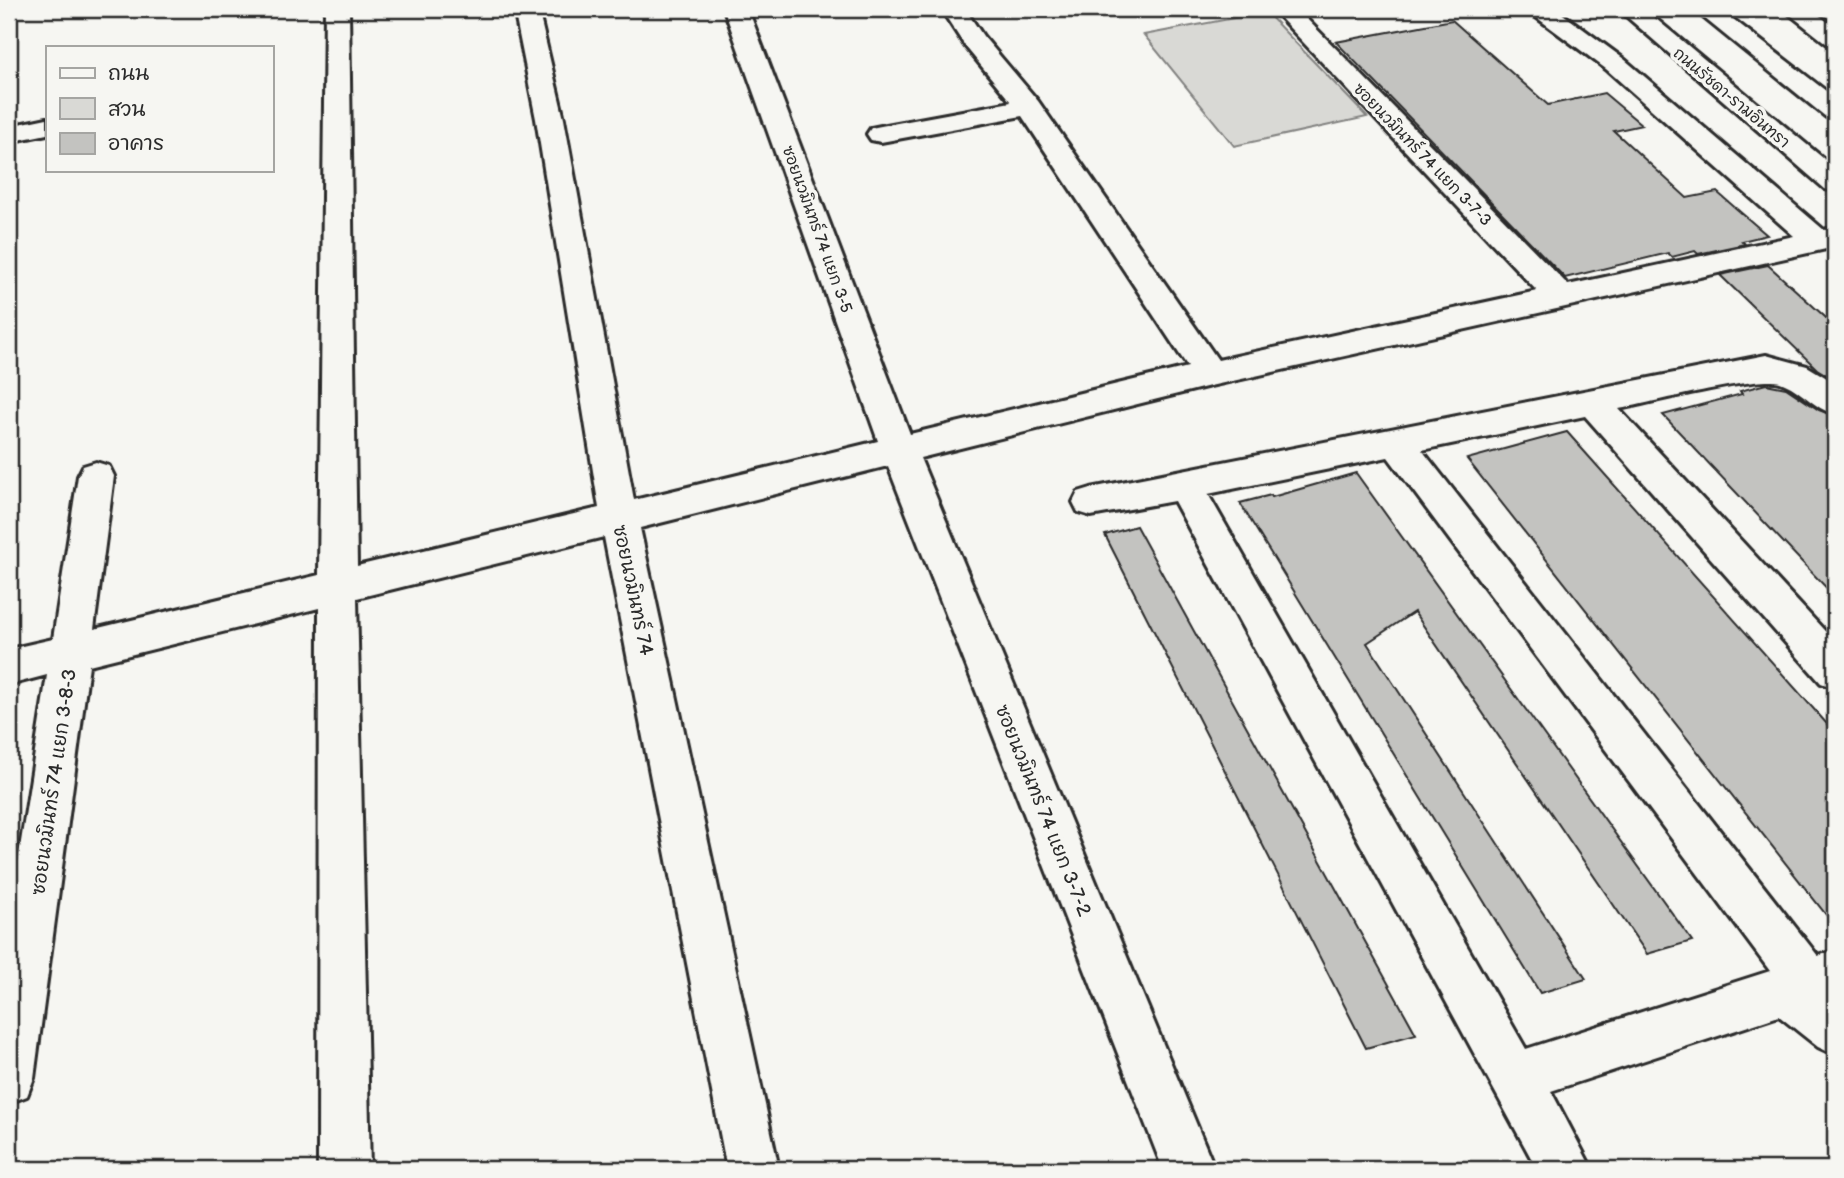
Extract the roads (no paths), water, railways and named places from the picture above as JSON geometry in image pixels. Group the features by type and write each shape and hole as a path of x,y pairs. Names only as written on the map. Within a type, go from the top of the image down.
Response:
{"street":[{"path":"337,9 338,587 344,1169"},
{"name":"ซอยนวมินทร์ 74","path":"526,9 550,119 619,517 753,1169"},
{"name":"ซอยนวมินทร์ 74 แยก 3-5","path":"736,9 899,450"},
{"path":"953,9 974,41 1029,107 1210,374"},
{"name":"ซอยนวมินทร์ 74 แยก 3-7-3","path":"1284,9 1562,298"},
{"path":"1541,9 1615,64 1827,239"},
{"name":"ถนนรัชดา-รามอินทรา","path":"1630,9 1835,183"},
{"path":"1705,9 1834,109"},
{"path":"1795,9 1835,38"},
{"path":"881,135 1029,107"},
{"path":"9,134 46,126"},
{"path":"9,667 1210,374 1827,239"},
{"path":"1091,502 1766,367 1791,370 1820,387 1835,402"},
{"path":"1593,403 1835,670"},
{"path":"1395,442 1809,982 1835,1030"},
{"name":"ซอยนวมินทร์ 74 แยก 3-7-2","path":"899,450 1189,1169"},
{"name":"ซอยนวมินทร์ 74 แยก 3-8-3","path":"9,1078 96,476"},
{"path":"1184,485 1566,1169"},
{"path":"1514,1078 1809,982"}]}
